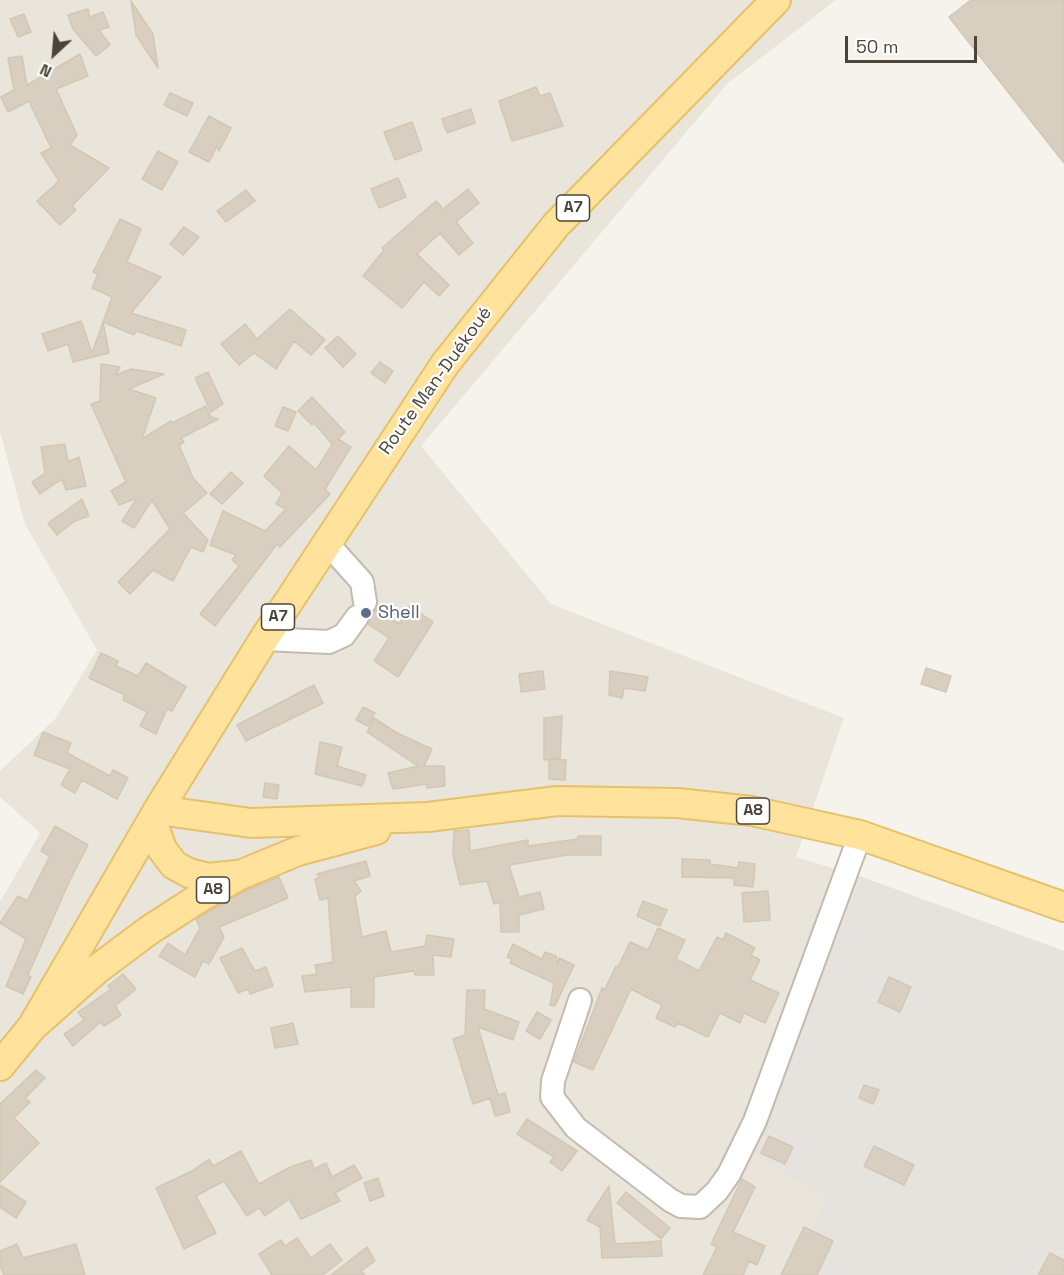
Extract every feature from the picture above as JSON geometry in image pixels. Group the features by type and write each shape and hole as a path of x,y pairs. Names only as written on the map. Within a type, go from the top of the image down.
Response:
{"main road":[{"name":"Route Man-Duékoué","path":"155,815 264,639 420,398 556,225 776,0"},
{"name":"A8","path":"240,875 209,878 189,873 174,864 162,849 155,815 251,823 428,817 557,801 677,803 752,811 860,835 1064,907"},
{"name":"A7","path":"0,1066 32,1027 155,815"},
{"name":"A8","path":"32,1027 96,970 148,931 240,875 298,850 428,817"}],"street":[{"path":"264,639 329,642 344,635 361,610 362,582 327,543"},
{"path":"580,1000 553,1081 552,1097 576,1128 670,1200 681,1206 700,1207 717,1191 729,1174 755,1122 860,835"}],"shaded area":[{"path":"0,0 836,0 727,84 421,446 551,604 844,718 796,857 862,877 1064,951 1064,1275 0,1275 0,902 40,833 0,797 0,771 56,718 97,650 25,524 0,432"},
{"path":"862,877 1064,951 1064,1275 791,1275 826,1197 753,1154"}],"building":[{"path":"971,0 1064,0 1064,163 949,17"},
{"path":"131,1 153,34 158,68 136,35"},
{"path":"88,9 90,17 103,12 109,27 99,30 110,45 96,56 73,29 68,15"},
{"path":"24,14 31,32 18,37 10,19"},
{"path":"80,54 88,76 56,89 77,135 70,145 109,168 72,206 76,210 60,225 37,201 59,181 41,153 51,148 29,101 8,112 1,97 14,90 8,58 22,56 27,85"},
{"path":"536,87 540,96 550,93 563,126 512,141 499,101"},
{"path":"170,93 193,103 187,116 164,105"},
{"path":"471,109 475,123 447,133 442,119"},
{"path":"209,116 231,128 219,151 217,146 209,162 189,152"},
{"path":"412,122 422,150 395,160 384,132"},
{"path":"158,151 178,162 162,190 142,179"},
{"path":"398,178 406,197 379,208 371,189"},
{"path":"468,189 479,203 456,222 473,243 459,255 440,233 417,254 449,285 439,296 424,282 402,308 363,276 384,250 382,248 436,201 443,209"},
{"path":"246,190 255,201 226,222 217,211"},
{"path":"120,219 141,229 127,262 161,277 131,313 186,330 181,346 136,331 134,335 103,322 112,297 92,288 98,274 93,272"},
{"path":"184,227 199,237 183,255 170,244"},
{"path":"290,309 325,340 311,355 294,341 276,369 254,353 239,365 221,344 245,324 257,339"},
{"path":"81,321 92,353 103,322 109,353 73,362 68,344 48,351 42,334"},
{"path":"338,336 356,354 343,367 325,348"},
{"path":"380,362 393,371 385,383 371,373"},
{"path":"101,364 120,367 116,375 131,369 164,374 129,389 156,398 142,439 171,421 172,423 206,406 211,417 218,419 181,438 184,442 179,445 193,478 207,493 183,513 208,540 203,552 191,547 173,581 153,570 130,594 118,582 170,529 152,500 134,528 122,521 137,498 119,505 111,491 126,482 91,404 100,401"},
{"path":"208,372 223,404 211,412 195,378"},
{"path":"312,397 345,432 338,439 351,447 325,489 330,494 280,547 277,544 215,626 200,614 239,566 232,560 236,555 210,545 223,511 265,531 286,509 276,504 282,493 264,476 289,446 316,470 334,442 332,444 314,423 312,425 298,411"},
{"path":"283,407 296,412 288,431 275,426"},
{"path":"65,444 68,462 79,457 86,486 66,490 62,479 40,494 32,482 45,473 41,447"},
{"path":"231,472 243,483 222,504 210,494"},
{"path":"82,499 89,516 75,521 57,535 48,523"},
{"path":"410,606 433,622 398,677 374,661 389,638 368,624 370,614 376,609 399,624"},
{"path":"101,653 118,661 116,666 138,676 146,663 186,687 172,711 167,709 156,734 140,726 147,712 123,700 125,695 89,678"},
{"path":"926,668 951,676 946,692 921,684"},
{"path":"543,671 545,689 521,692 519,674"},
{"path":"610,671 648,677 645,691 624,688 622,698 609,695"},
{"path":"314,685 323,703 246,741 237,725"},
{"path":"363,707 375,713 368,726 356,720"},
{"path":"562,716 560,758 544,760 544,718"},
{"path":"374,718 397,733 432,749 424,766 444,766 445,786 427,788 427,784 393,789 388,773 418,766 367,732"},
{"path":"43,732 71,743 67,753 110,776 113,770 128,778 117,799 82,780 75,793 61,785 70,769 34,755"},
{"path":"320,742 342,747 337,766 366,775 362,786 315,774"},
{"path":"549,759 566,760 565,780 549,779"},
{"path":"265,783 279,785 277,799 263,797"},
{"path":"55,826 88,845 28,975 31,977 23,994 6,986 26,939 0,923 18,896 27,901 50,856 41,851"},
{"path":"469,830 470,851 528,840 528,846 578,839 578,836 601,836 601,855 567,855 509,865 519,897 540,892 544,909 519,915 519,932 501,932 500,902 494,904 487,881 460,885 453,855 454,831"},
{"path":"682,859 710,860 710,864 738,868 739,862 755,864 753,887 734,885 734,878 682,877"},
{"path":"366,861 370,876 354,881 361,891 355,896 362,937 386,931 391,952 425,946 427,935 454,939 451,957 433,955 434,975 415,975 414,971 374,977 374,1007 351,1007 351,987 305,992 302,976 317,974 315,965 333,962 328,898 320,900 315,879 319,878 317,874"},
{"path":"279,877 288,898 219,927 224,937 209,964 203,961 195,977 159,956 168,943 185,955 200,928 196,919 247,890"},
{"path":"768,891 770,920 744,922 742,893"},
{"path":"643,901 667,910 660,926 637,916"},
{"path":"658,928 685,940 676,959 699,971 717,937 723,940 726,933 755,948 751,955 760,960 750,980 779,993 765,1023 744,1013 740,1023 720,1013 708,1037 678,1023 675,1027 656,1018 662,1005 631,989 593,1070 574,1062 602,988 605,989 630,942 648,950"},
{"path":"513,944 542,959 545,952 556,956 558,965 559,958 574,965 555,1006 550,1005 554,983 510,963 512,959 507,957"},
{"path":"242,948 255,971 266,967 273,986 250,994 248,989 238,993 220,958"},
{"path":"123,974 136,989 115,1006 121,1015 104,1026 101,1022 73,1046 64,1034 84,1020 78,1012 111,989 108,986"},
{"path":"889,977 911,987 900,1012 878,1002"},
{"path":"467,990 485,990 484,1009 519,1022 513,1040 478,1027 498,1095 505,1093 510,1112 495,1116 490,1098 473,1104 453,1039 465,1035"},
{"path":"537,1012 551,1020 540,1039 526,1031"},
{"path":"293,1023 298,1044 275,1048 271,1028"},
{"path":"36,1070 45,1078 25,1098 30,1102 14,1118 39,1143 0,1182 0,1104"},
{"path":"864,1085 879,1090 873,1104 859,1098"},
{"path":"527,1119 577,1151 562,1171 550,1162 554,1157 517,1134"},
{"path":"769,1136 793,1147 785,1164 761,1153"},
{"path":"874,1146 914,1165 904,1185 864,1166"},
{"path":"241,1151 259,1184 290,1167 311,1160 314,1169 326,1163 332,1177 354,1165 362,1178 335,1193 340,1201 301,1219 289,1199 265,1216 259,1208 247,1216 224,1181 196,1196 216,1233 184,1249 156,1188 192,1171 209,1159 213,1166"},
{"path":"378,1178 384,1196 370,1201 364,1183"},
{"path":"742,1179 755,1187 733,1232 765,1246 757,1265 749,1261 743,1275 703,1275 717,1247 711,1244"},
{"path":"0,1185 26,1202 16,1218 0,1207"},
{"path":"609,1186 615,1244 661,1241 662,1256 602,1258 600,1227 587,1220"},
{"path":"626,1192 670,1228 661,1239 617,1203"},
{"path":"804,1227 833,1241 817,1275 781,1275"},
{"path":"297,1238 311,1258 330,1244 342,1260 323,1275 272,1275 259,1254 281,1240 285,1246"},
{"path":"17,1244 23,1258 76,1244 85,1275 4,1275 0,1265 0,1251"},
{"path":"367,1247 375,1261 361,1271 365,1275 331,1275"},
{"path":"1050,1253 1064,1260 1064,1275 1038,1275"}],"place":[{"name":"Shell","path":"366,613"}]}
